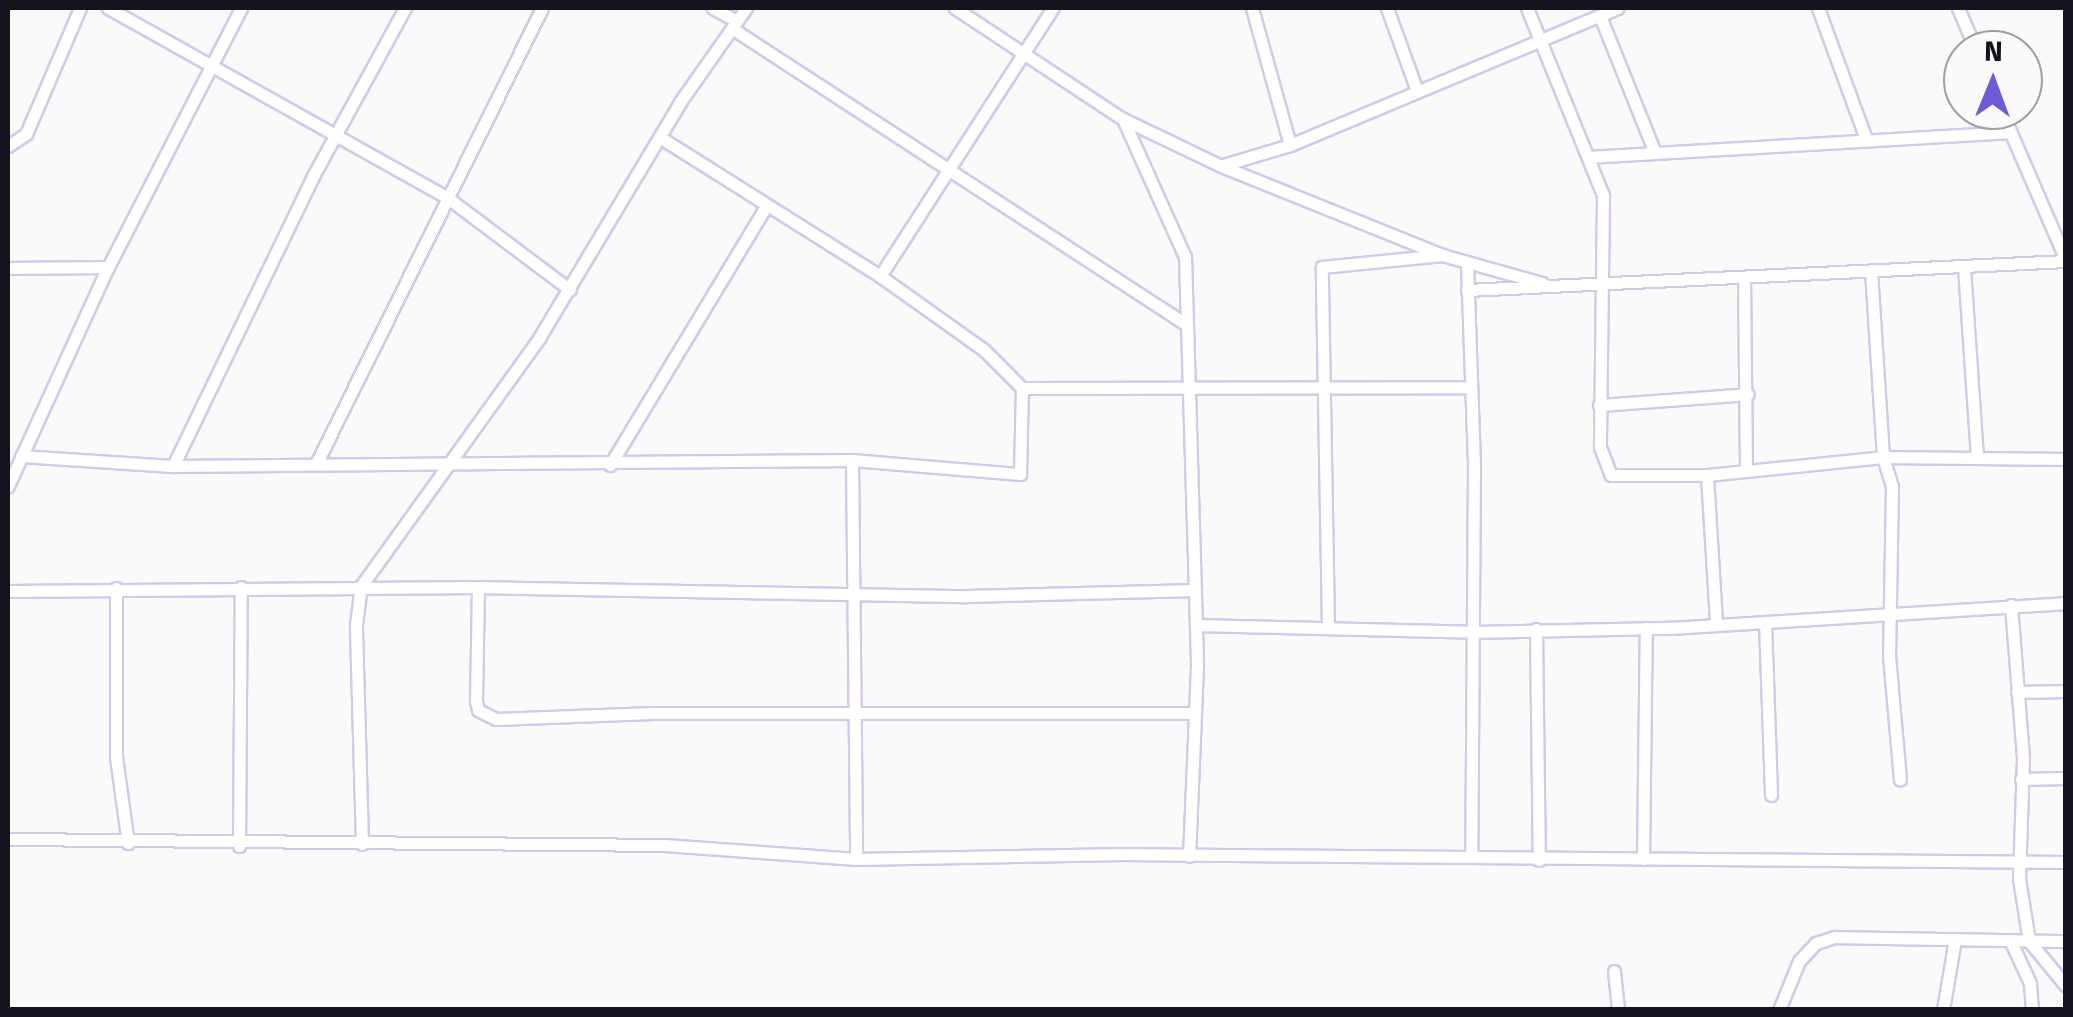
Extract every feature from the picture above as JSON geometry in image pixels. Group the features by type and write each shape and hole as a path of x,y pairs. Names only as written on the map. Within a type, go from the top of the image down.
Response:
{"street":[{"path":"8,146 26,134 80,8"},
{"path":"108,8 214,62 335,138 446,196 570,290"},
{"path":"8,486 108,267 241,8"},
{"path":"173,466 335,138 405,8"},
{"path":"316,464 542,8"},
{"path":"714,8 951,171 1184,323"},
{"path":"362,844 356,625 362,586 570,290 661,138 746,8"},
{"path":"955,8 1123,119 1221,166 1442,256 1542,283"},
{"path":"880,276 1053,8"},
{"path":"1252,8 1290,145"},
{"path":"1387,8 1416,88"},
{"path":"1526,8 1602,195 1599,405 1601,457 1612,475 1707,475 1883,457 2066,458"},
{"path":"1221,166 1290,145 1416,88 1618,8"},
{"path":"1818,8 1866,139"},
{"path":"1600,16 1654,150"},
{"path":"1123,119 1185,257 1196,625 1189,856"},
{"path":"1467,290 1599,279 1744,278 2066,260 2010,132 1654,150 1589,157"},
{"path":"661,138 765,208 880,276 984,350 1022,388 1468,386"},
{"path":"610,465 765,208"},
{"path":"1328,627 1322,266 1442,256"},
{"path":"1467,264 1468,386 1474,465 1471,856"},
{"path":"8,268 108,267"},
{"path":"1964,267 1976,458"},
{"path":"1871,271 1883,457 1892,486 1888,610 1900,780"},
{"path":"1744,278 1746,468"},
{"path":"21,456 173,466 852,460 1020,474 1022,388"},
{"path":"1599,405 1748,394"},
{"path":"852,460 858,590 853,711 856,859"},
{"path":"1707,475 1716,624"},
{"path":"8,591 362,586 858,590 966,596 1195,590"},
{"path":"238,846 241,587"},
{"path":"478,587 476,700 478,710 496,719 853,711 1193,713"},
{"path":"116,588 116,758 128,843"},
{"path":"1196,625 1473,632 1646,628 1888,610 2066,603"},
{"path":"2011,605 2021,780 2020,861 2029,941 2066,986"},
{"path":"1765,622 1771,796"},
{"path":"1644,859 1646,628"},
{"path":"1536,629 1539,860"},
{"path":"2016,692 2066,691"},
{"path":"2021,780 2066,778"},
{"path":"8,839 238,846 665,845 856,859 1471,856 1539,860 2066,862"},
{"path":"1780,1010 1799,961 1816,943 1858,936 2066,942"},
{"path":"1943,1010 1955,939"},
{"path":"2010,940 2030,983 2032,1010"},
{"path":"1614,971 1618,1010"}]}
